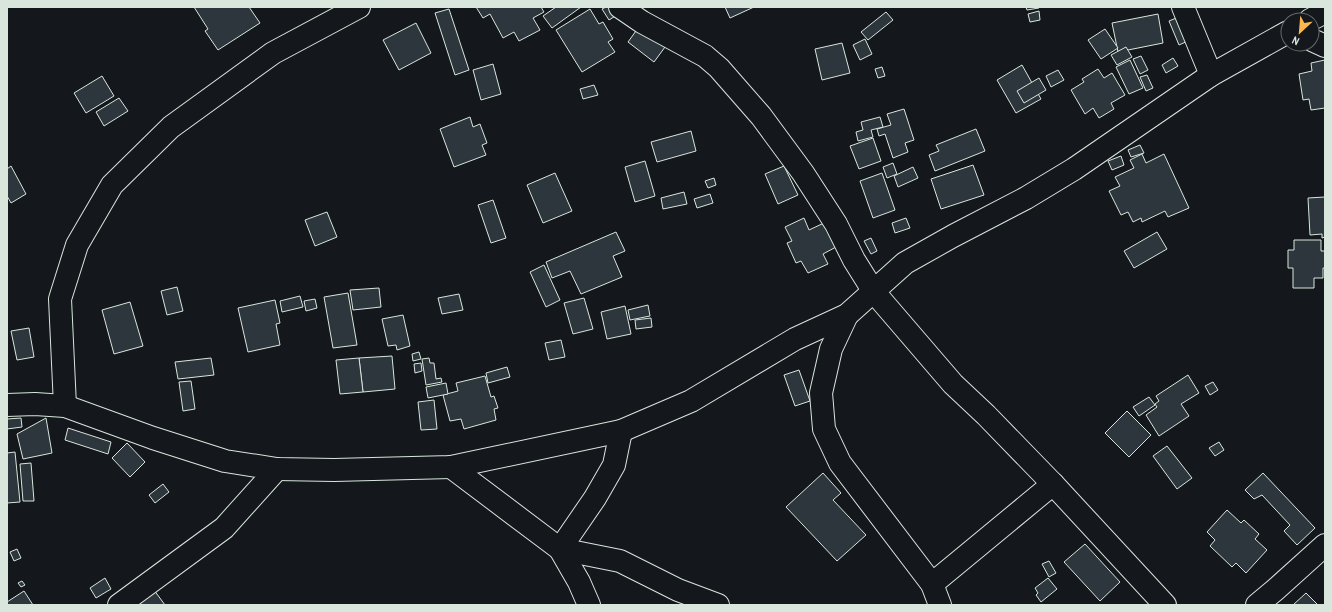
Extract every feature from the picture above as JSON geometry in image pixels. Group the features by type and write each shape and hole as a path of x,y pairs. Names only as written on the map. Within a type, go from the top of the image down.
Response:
{"street":[{"path":"65,406 60,300 77,245 112,185 171,127 273,53 359,7"},
{"path":"620,7 642,22 705,56 719,68 761,116 803,173 836,224 854,260 874,292 953,384 986,415 1053,484 1158,603"},
{"path":"1183,7 1211,75"},
{"path":"7,405 35,404 65,406 153,438 225,461 277,469 334,470 450,467 621,430 691,401 795,339 847,314 905,264 953,236 1026,198 1074,169 1211,75 1280,36"},
{"path":"847,314 831,349 821,393 824,429 840,463 932,584 940,605"},
{"path":"560,549 595,498 614,465 621,430"},
{"path":"450,467 560,549 579,582 589,605"},
{"path":"119,605 224,528 277,469"},
{"path":"932,584 1053,484"},
{"path":"1257,605 1276,590 1325,545"},
{"path":"560,549 620,561 678,590 718,605"}],"building":[{"path":"194,7 249,7 260,23 218,50 205,31 208,29"},
{"path":"476,7 541,7 544,12 533,18 540,30 519,41 514,32 503,38 490,14 483,18"},
{"path":"556,7 581,7 552,28 543,16"},
{"path":"606,7 616,7 620,13 609,20 602,9"},
{"path":"725,7 754,7 730,18"},
{"path":"1026,7 1039,7 1039,8 1027,10"},
{"path":"449,9 469,70 455,75 435,13"},
{"path":"590,9 599,24 603,22 613,39 608,42 615,52 582,72 556,30"},
{"path":"1039,11 1040,20 1030,22 1028,14"},
{"path":"886,12 893,20 868,40 861,32"},
{"path":"1158,14 1163,43 1118,52 1112,23"},
{"path":"1181,16 1190,40 1179,45 1169,21"},
{"path":"416,23 431,53 399,70 383,40"},
{"path":"641,24 668,43 654,62 628,42"},
{"path":"1105,29 1118,48 1101,59 1088,40"},
{"path":"865,39 872,54 860,60 853,45"},
{"path":"842,43 850,73 822,80 815,49"},
{"path":"1126,47 1132,57 1117,65 1111,55"},
{"path":"1141,56 1148,70 1140,74 1133,59"},
{"path":"1173,58 1178,66 1166,73 1162,65"},
{"path":"1130,60 1143,88 1129,94 1116,67"},
{"path":"1325,60 1325,108 1311,110 1309,99 1303,100 1299,74 1312,71 1311,63"},
{"path":"493,64 501,94 481,100 473,70"},
{"path":"1022,65 1041,99 1016,113 997,80"},
{"path":"882,67 885,76 878,78 875,69"},
{"path":"1098,69 1104,78 1112,73 1125,95 1111,103 1114,109 1099,118 1093,108 1085,114 1071,90 1084,82 1082,79"},
{"path":"1058,70 1064,80 1051,87 1046,76"},
{"path":"1147,75 1153,88 1146,91 1140,77"},
{"path":"102,76 114,96 86,113 74,93"},
{"path":"1039,78 1046,90 1024,103 1017,91"},
{"path":"594,85 598,95 583,99 580,89"},
{"path":"119,98 128,111 104,126 96,112"},
{"path":"904,109 914,140 905,143 908,152 893,158 885,134 879,136 877,129 891,125 887,114"},
{"path":"470,117 473,127 480,124 487,143 482,145 486,155 454,167 440,129"},
{"path":"880,117 883,127 871,130 873,137 858,141 856,132 863,130 861,122"},
{"path":"976,129 985,151 935,171 929,155 939,151 936,145"},
{"path":"691,131 696,151 657,162 651,142"},
{"path":"873,138 881,161 859,169 850,146"},
{"path":"1140,145 1144,153 1131,157 1128,150"},
{"path":"1142,154 1146,163 1164,154 1189,208 1168,217 1165,211 1142,222 1141,218 1133,222 1128,212 1121,215 1109,191 1120,186 1115,177 1134,168 1130,160"},
{"path":"1121,156 1124,165 1112,170 1108,161"},
{"path":"645,161 655,196 635,202 625,167"},
{"path":"893,163 897,174 887,178 883,167"},
{"path":"973,165 984,195 941,209 931,179"},
{"path":"11,166 26,194 11,203 7,196 7,169"},
{"path":"784,166 798,195 778,204 765,174"},
{"path":"913,167 918,178 898,187 894,176"},
{"path":"555,173 572,211 543,223 527,185"},
{"path":"882,173 895,210 873,218 860,181"},
{"path":"714,178 716,185 708,188 705,181"},
{"path":"684,192 687,204 663,209 661,198"},
{"path":"710,194 713,203 697,208 694,199"},
{"path":"1325,197 1325,237 1322,238 1322,234 1310,235 1308,198"},
{"path":"493,200 506,238 491,243 478,205"},
{"path":"327,212 337,237 315,246 305,220"},
{"path":"804,218 809,230 824,223 836,247 823,254 828,264 808,273 801,261 796,263 787,243 792,241 785,227"},
{"path":"906,218 910,228 895,233 892,223"},
{"path":"616,232 625,251 613,256 622,277 581,294 570,271 552,278 546,262"},
{"path":"1157,232 1167,249 1134,268 1124,251"},
{"path":"871,238 877,251 871,254 864,241"},
{"path":"1294,240 1321,240 1321,251 1325,251 1325,268 1323,268 1323,278 1314,278 1314,288 1293,288 1293,268 1288,268 1288,250 1294,250"},
{"path":"544,265 560,300 546,307 530,272"},
{"path":"177,287 183,311 167,315 161,291"},
{"path":"379,288 381,307 353,310 350,290"},
{"path":"348,293 357,345 333,348 324,297"},
{"path":"459,294 463,310 442,314 438,298"},
{"path":"300,296 303,307 282,312 280,301"},
{"path":"584,298 593,329 573,334 564,303"},
{"path":"315,299 317,308 306,311 304,301"},
{"path":"275,300 280,323 276,324 280,345 248,352 238,308"},
{"path":"130,302 143,346 114,354 102,310"},
{"path":"648,305 650,316 630,320 628,310"},
{"path":"625,306 631,334 607,339 601,312"},
{"path":"403,315 410,346 397,350 396,345 388,346 382,319"},
{"path":"651,318 652,327 636,329 635,320"},
{"path":"29,328 34,357 17,360 11,331"},
{"path":"561,340 565,357 549,360 545,343"},
{"path":"419,352 421,359 413,361 412,354"},
{"path":"392,356 395,389 363,392 359,358"},
{"path":"211,358 214,375 178,379 175,362"},
{"path":"359,358 363,392 340,394 336,360"},
{"path":"429,358 430,363 434,363 436,379 441,378 442,382 426,385 422,359"},
{"path":"421,363 422,371 415,373 414,364"},
{"path":"507,367 510,377 488,383 486,373"},
{"path":"799,370 810,401 795,406 784,375"},
{"path":"1188,375 1199,393 1181,404 1189,416 1159,436 1146,415 1157,407 1155,404 1159,401 1156,396"},
{"path":"485,376 491,397 494,396 498,408 494,409 496,420 464,429 461,419 450,421 443,395 458,391 456,383"},
{"path":"191,381 195,409 183,411 179,382"},
{"path":"1213,382 1218,390 1210,395 1205,386"},
{"path":"446,383 448,394 428,398 426,387"},
{"path":"1149,397 1155,405 1139,416 1133,407"},
{"path":"434,400 437,429 421,430 418,402"},
{"path":"1127,411 1151,435 1129,457 1105,433"},
{"path":"21,418 22,427 7,429 7,419"},
{"path":"46,418 52,453 23,459 17,434"},
{"path":"68,428 111,442 108,454 65,440"},
{"path":"1219,442 1224,450 1215,456 1209,448"},
{"path":"127,443 145,462 130,477 112,458"},
{"path":"1167,446 1192,478 1177,489 1153,456"},
{"path":"15,452 20,502 7,503 7,453"},
{"path":"31,463 34,501 23,501 20,464"},
{"path":"823,473 841,493 833,500 866,535 837,561 786,507"},
{"path":"1263,473 1315,528 1297,545 1284,531 1290,525 1262,495 1254,499 1245,490"},
{"path":"163,484 169,492 155,503 149,495"},
{"path":"1227,510 1241,523 1244,520 1259,534 1255,539 1267,550 1246,573 1236,563 1232,567 1210,546 1215,540 1207,532"},
{"path":"1085,544 1120,582 1100,601 1064,562"},
{"path":"17,549 21,558 14,561 10,552"},
{"path":"1049,561 1056,573 1049,577 1042,564"},
{"path":"105,578 111,589 96,598 90,588"},
{"path":"1048,578 1057,589 1041,602 1036,595 1038,593 1035,588"},
{"path":"22,581 25,585 21,587 18,583"},
{"path":"154,590 165,605 132,605"},
{"path":"24,591 33,605 7,605 7,602"},
{"path":"1306,593 1318,605 1293,605"}]}
